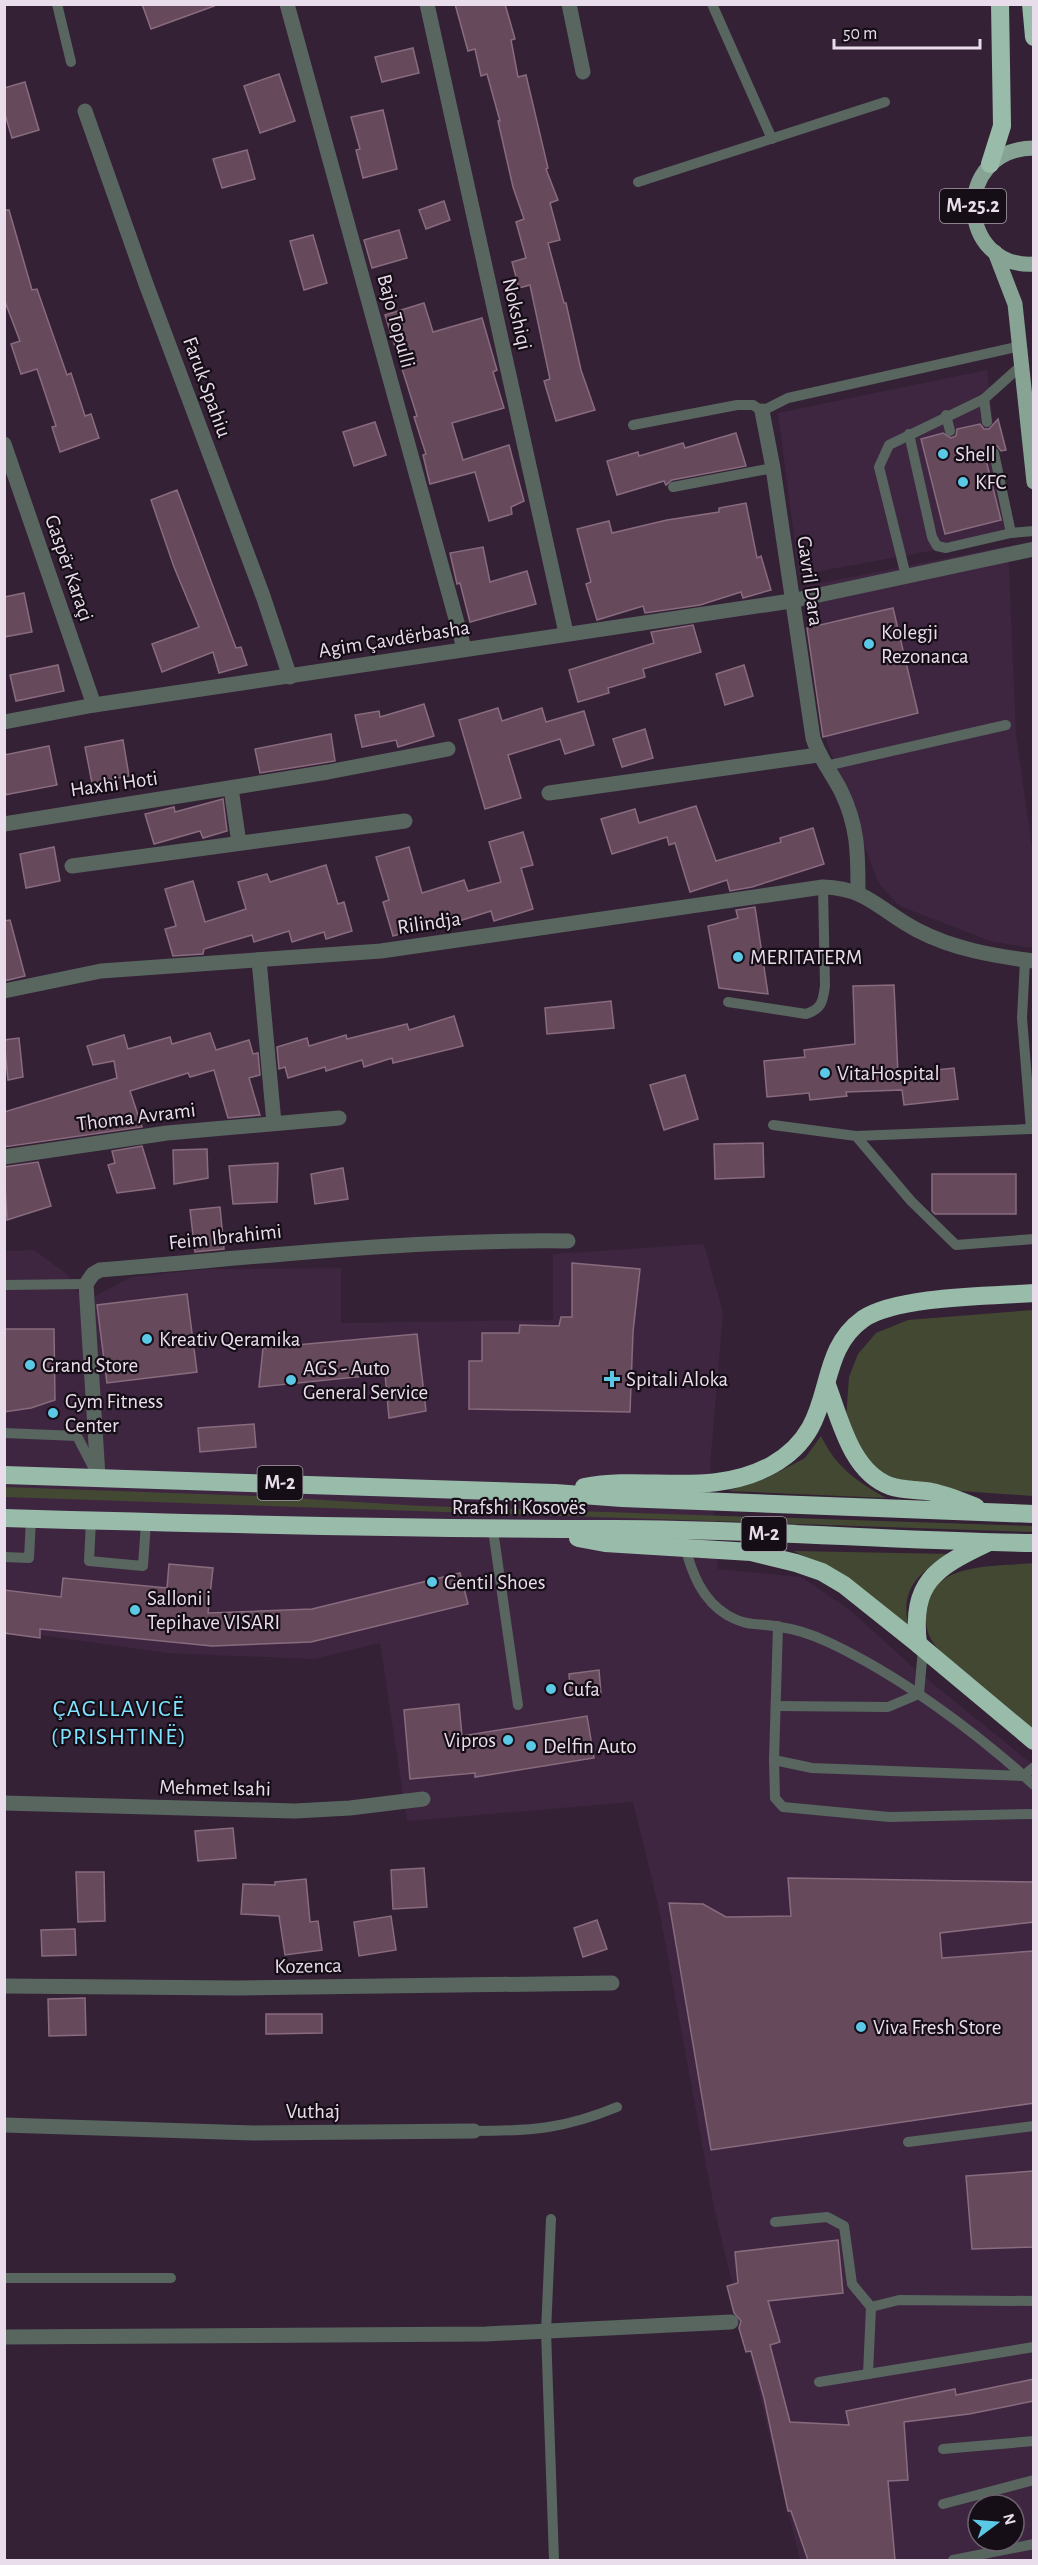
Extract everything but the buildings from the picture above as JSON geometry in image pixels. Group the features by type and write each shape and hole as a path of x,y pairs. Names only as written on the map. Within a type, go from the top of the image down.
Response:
{"highway":[{"path":"990,164 1002,126 1000,4"},
{"path":"1031,4 1034,37"},
{"path":"555,1493 615,1483 718,1483 755,1474 791,1452 804,1438 815,1422 834,1357 842,1341 864,1318 902,1305 1034,1293"},
{"path":"827,1385 847,1438 862,1464 873,1474 889,1486 940,1494 989,1513"},
{"name":"Rrafshi i Kosovës","path":"4,1475 555,1493 989,1513"},
{"name":"M-2","path":"989,1513 1034,1514"},
{"name":"Rrafshi i Kosovës","path":"4,1518 538,1531 615,1529 1034,1543"},
{"path":"538,1531 605,1543 751,1552 822,1572 844,1585 921,1646 1034,1741"},
{"path":"921,1646 916,1609 924,1587 940,1570 989,1542"}],"main road":[{"name":"M-25.2","path":"1034,148 1021,148 1004,154 990,164 980,178 974,193 973,210 976,226 984,240 995,252 1010,261 1034,264"},
{"name":"M-25.2","path":"995,252 1015,304 1034,482"}],"street":[{"name":"Bajo Topulli","path":"287,4 464,648"},
{"name":"Nokshiqi","path":"428,4 566,633"},
{"path":"569,4 583,72"},
{"name":"Faruk Spahiu","path":"86,111 146,284 263,596 290,677"},
{"name":"Gavril Dara","path":"762,411 773,468 813,738 822,761 841,791 857,833 858,891"},
{"name":"Gaspër Karaçi","path":"4,444 94,705"},
{"name":"Agim Çavdërbasha","path":"4,722 94,705 290,677 464,648 791,601 1034,549"},
{"name":"Haxhi Hoti","path":"4,824 231,788 448,749"},
{"path":"549,793 822,761"},
{"path":"231,788 239,843"},
{"path":"72,866 405,821"},
{"name":"Rilindja","path":"4,992 100,971 381,951 823,887 858,891"},
{"path":"858,891 919,931 957,946 1029,960"},
{"path":"259,960 274,1123"},
{"name":"Thoma Avrami","path":"4,1157 167,1132 339,1119"},
{"name":"Feim Ibrahimi","path":"86,1284 93,1274 100,1270 261,1254 465,1240 568,1241"},
{"path":"86,1284 98,1477"},
{"name":"Mehmet Isahi","path":"4,1803 295,1811 350,1808 423,1799"},
{"name":"Kozenca","path":"4,1986 237,1988 612,1983"},
{"name":"Vuthaj","path":"4,2125 253,2133 474,2131"},
{"path":"4,2337 363,2336 546,2331 730,2322"}],"lane":[{"path":"57,4 71,62"},
{"path":"712,4 772,139"},
{"path":"638,182 885,102"},
{"path":"633,425 736,405 753,405 762,411 788,398 1021,346"},
{"path":"906,576 879,467 889,445 984,399 1023,364"},
{"path":"984,399 987,422"},
{"path":"946,416 950,431"},
{"path":"909,434 932,537 937,546 946,548 1011,533 1034,531"},
{"path":"992,460 1011,533"},
{"path":"673,488 773,468"},
{"path":"917,470 928,469"},
{"path":"822,761 1006,725"},
{"path":"728,1002 806,1014 817,1010 823,1002 825,986 823,887"},
{"path":"773,1125 856,1137 1032,1133 1031,1083 1022,1018 1029,960"},
{"path":"856,1137 911,1201 956,1245 1034,1239"},
{"path":"4,1286 86,1284"},
{"path":"4,1433 77,1436 98,1477"},
{"path":"4,1557 29,1558 31,1519"},
{"path":"91,1520 89,1561 143,1566 146,1522"},
{"path":"493,1530 518,1706"},
{"path":"685,1547 693,1575 706,1595 725,1614 750,1626 778,1626 828,1642 919,1694 1034,1785"},
{"path":"778,1626 775,1798 783,1807 889,1817 1034,1814"},
{"path":"919,1694 921,1646"},
{"path":"776,1706 888,1707 919,1694"},
{"path":"774,1760 812,1768 1023,1776 1034,1767"},
{"name":"Vuthaj","path":"474,2131 545,2130 565,2126 617,2107"},
{"path":"908,2142 1034,2126"},
{"path":"775,2222 827,2217 844,2226 852,2284 871,2307 868,2374"},
{"path":"551,2219 546,2331 554,2560"},
{"path":"4,2278 171,2278"},
{"path":"871,2307 899,2300 1034,2301"},
{"path":"819,2382 1034,2347"},
{"path":"943,2449 1034,2441"},
{"path":"943,2504 1034,2480"},
{"path":"953,2560 1034,2544"}],"shaded area":[{"path":"987,370 1006,537 799,575 778,413"},
{"path":"1008,546 1016,735 1034,861 1033,947 1030,948 990,941 910,910 897,904 878,882 827,742 801,587"},
{"path":"704,1244 723,1313 710,1466 718,1569 801,1577 850,1610 916,1670 1033,1765 1033,2560 800,2560 714,2208 659,1909 633,1802 407,1821 380,1643 314,1659 167,1653 5,1630 5,1251 34,1250 67,1274 84,1302 131,1277 210,1269 341,1268 341,1323 553,1320 553,1254"}],"green space":[{"path":"1033,1310 1033,1496 904,1486 862,1459 846,1419 849,1377 858,1354 876,1333 908,1320"},
{"path":"821,1436 840,1465 865,1486 886,1498 728,1491 767,1478 805,1458"},
{"path":"5,1487 257,1496 423,1506 1033,1526 1034,1532 5,1497"},
{"path":"794,1551 951,1554 921,1575 914,1583 907,1602 909,1627 847,1579"},
{"path":"1033,1563 1033,1729 941,1652 928,1633 926,1611 930,1595 939,1583 952,1575 984,1567"}],"place":[{"name":"Shell","path":"943,454"},
{"name":"KFC","path":"963,482"},
{"name":"Kolegji Rezonanca","path":"869,644"},
{"name":"MERITATERM","path":"738,957"},
{"name":"VitaHospital","path":"825,1073"},
{"name":"Kreativ Qeramika","path":"147,1339"},
{"name":"Grand Store","path":"30,1365"},
{"name":"Spitali Aloka","path":"612,1379"},
{"name":"AGS - Auto General Service","path":"291,1380"},
{"name":"Gym Fitness Center","path":"53,1413"},
{"name":"Gentil Shoes","path":"432,1582"},
{"name":"Salloni i Tepihave VISARI","path":"135,1610"},
{"name":"Cufa","path":"551,1689"},
{"name":"Vipros","path":"508,1740"},
{"name":"Delfin Auto","path":"531,1746"},
{"name":"Viva Fresh Store","path":"861,2027"}],"district":[{"name":"ÇAGLLAVICË (PRISHTINË)","path":"119,1723"}]}
